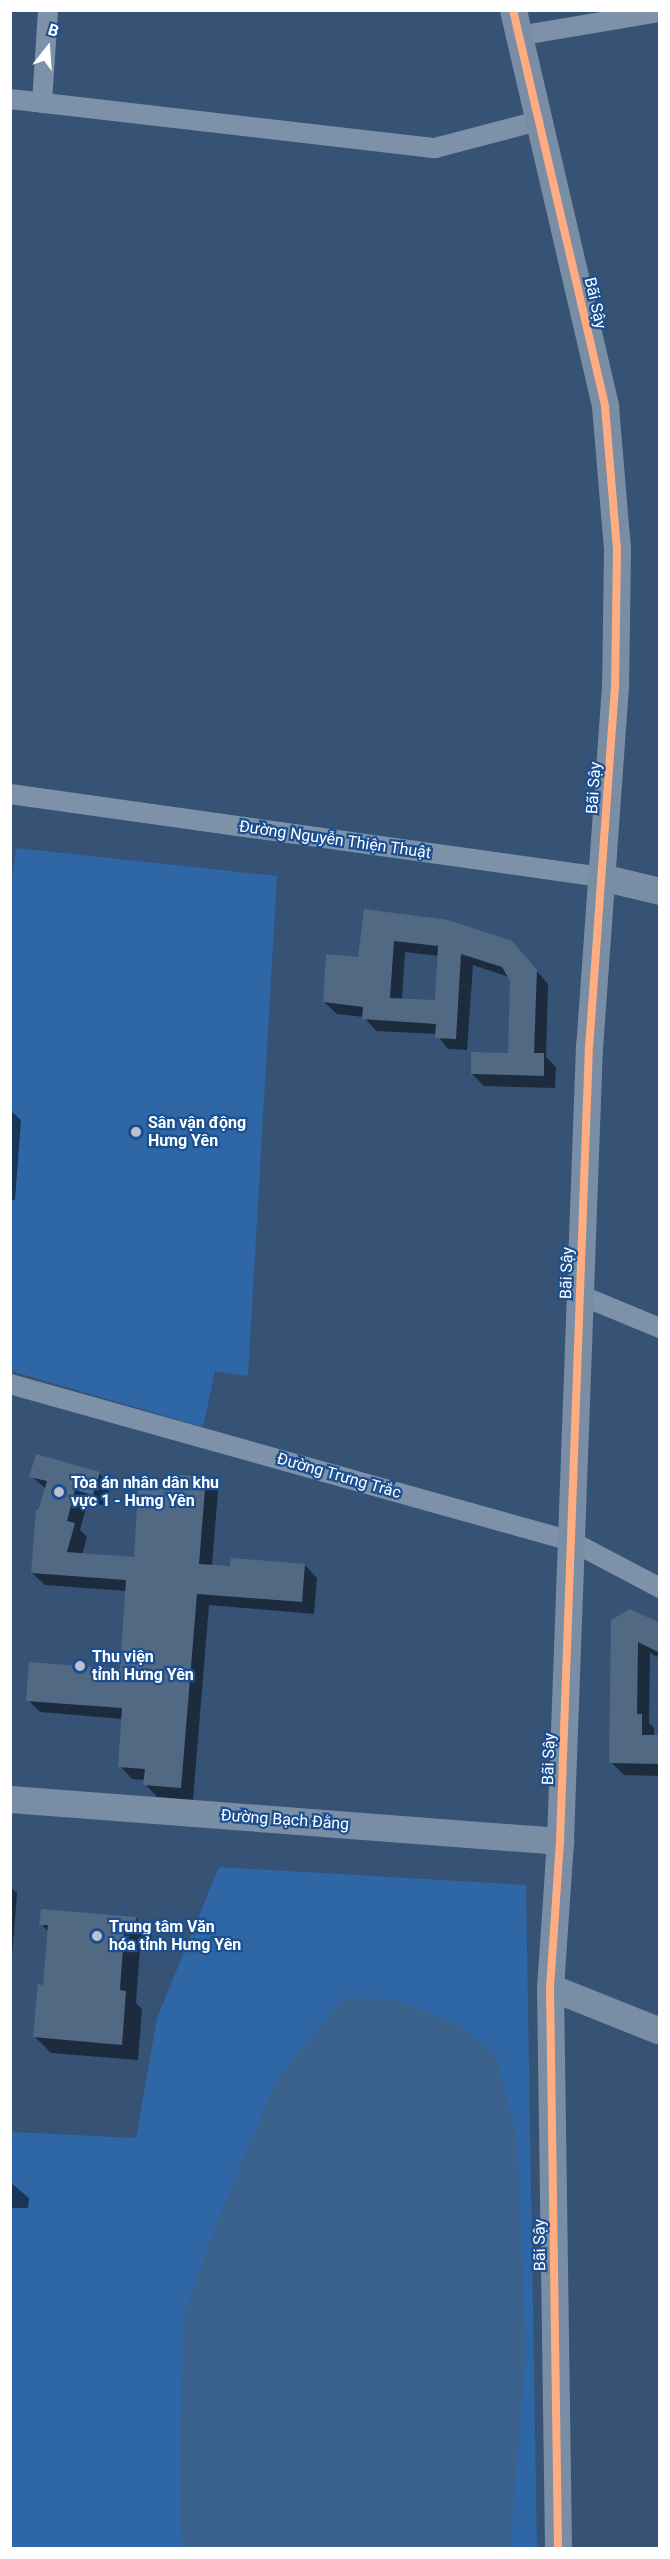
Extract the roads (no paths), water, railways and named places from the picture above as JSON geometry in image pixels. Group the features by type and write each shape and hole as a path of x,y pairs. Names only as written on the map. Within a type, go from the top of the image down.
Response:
{"street":[{"path":"42,103 48,10"},
{"path":"516,23 660,12"},
{"name":"Bãi Sậy","path":"516,23 605,406 616,537 615,686 589,1046 560,1841 550,1987 558,2548"},
{"path":"10,99 435,148 538,121"},
{"name":"Đường Nguyễn Thiện Thuật","path":"10,794 601,877 660,891"},
{"path":"580,1295 660,1328"},
{"name":"Đường Trưng Trắc","path":"10,1384 571,1541 660,1588"},
{"name":"Đường Bạch Đằng","path":"10,1799 560,1841"},
{"path":"550,1987 660,2031"}],"place":[{"name":"Sân vận động Hưng Yên","path":"136,1132"},
{"name":"Tòa án nhân dân khu vực 1 - Hưng Yên","path":"59,1492"},
{"name":"Thu viện tỉnh Hưng Yên","path":"80,1666"},
{"name":"Trung tâm Văn hóa tỉnh Hưng Yên","path":"97,1936"}]}
